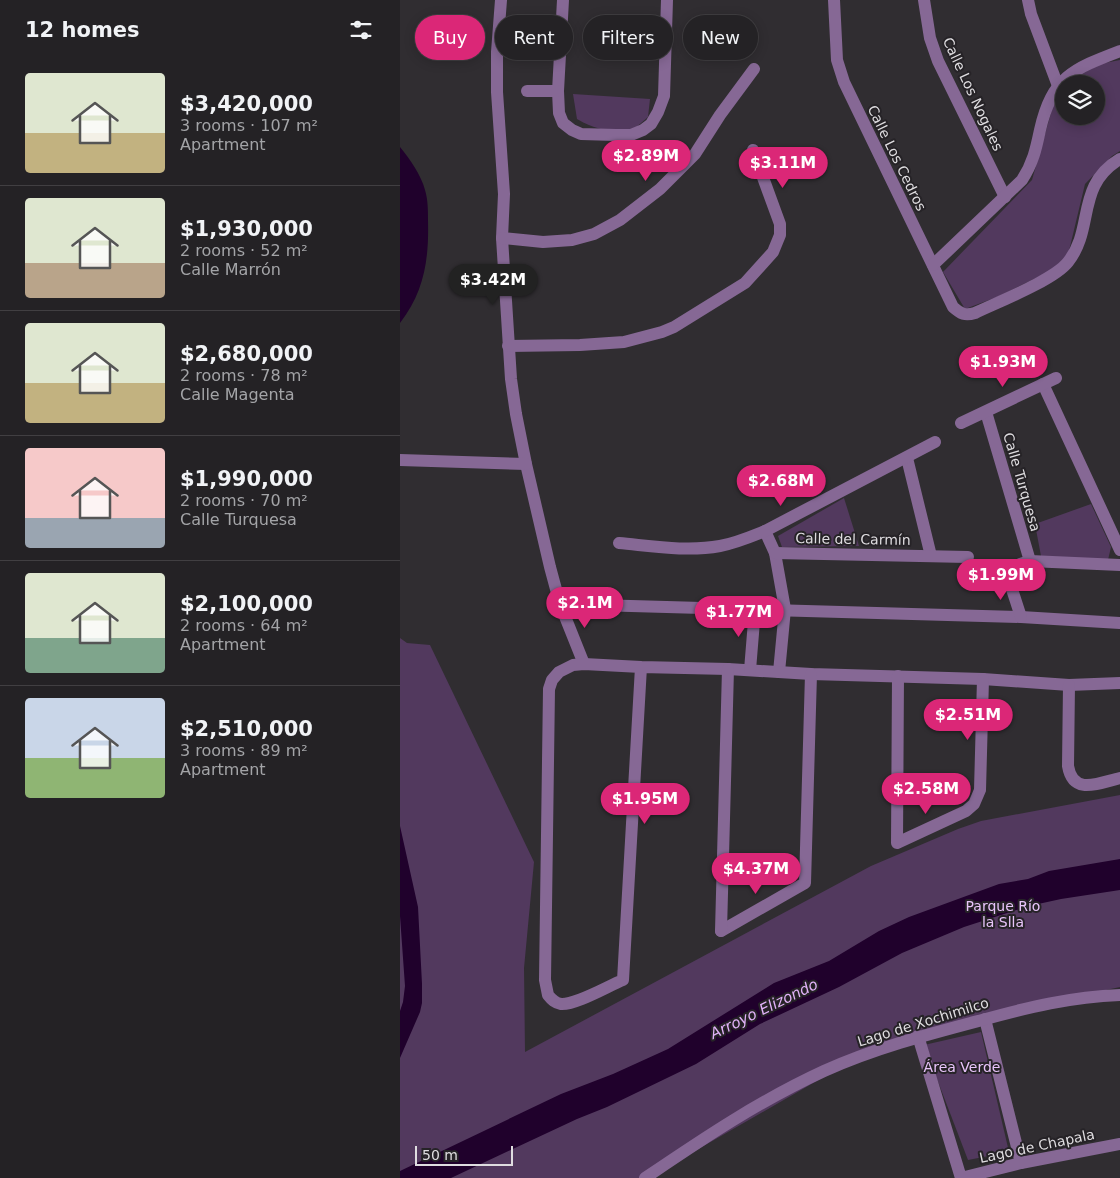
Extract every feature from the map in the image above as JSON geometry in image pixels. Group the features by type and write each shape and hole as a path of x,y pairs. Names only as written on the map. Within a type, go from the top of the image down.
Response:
{"street":[{"path":"501,0 497,52 497,92 504,194 502,238 508,346 516,414 526,464 560,604 584,664"},
{"path":"563,0 558,91 559,113 563,123 581,134 631,135 651,124 664,96 667,0"},
{"name":"Calle Los Cedros","path":"834,0 837,60 844,82 953,307 966,316 1054,275 1067,264 1075,253 1089,196 1095,183 1103,172 1120,159"},
{"name":"Calle Los Nogales","path":"924,0 930,38 938,61 1005,197"},
{"path":"1028,0 1031,14 1055,78"},
{"path":"1068,75 1083,66 1120,51"},
{"path":"502,238 543,242 572,240 594,234 620,220 660,189 695,154 720,115 754,69"},
{"path":"933,265 1022,180 1030,167 1044,114 1055,90"},
{"path":"527,91 558,91"},
{"path":"508,346 624,342 662,332 707,308 745,283 767,261 780,235 780,224 766,180 753,150"},
{"path":"961,423 1056,378"},
{"path":"1043,384 1120,550"},
{"name":"Calle Turquesa","path":"986,412 1030,562"},
{"path":"619,543 672,548 705,548 737,542 764,531 935,442"},
{"path":"907,458 930,556"},
{"path":"400,460 526,464"},
{"path":"764,531 775,553 785,609 779,672"},
{"name":"Calle del Carmín","path":"775,553 968,557"},
{"path":"1021,617 1008,573 1015,566 1030,562 1120,565"},
{"path":"560,604 1021,617 1120,623"},
{"path":"750,670 754,609"},
{"path":"640,667 623,980 577,1000 562,1004 556,1003 548,995 545,980 550,689 552,680 559,672 573,665 584,664 983,679 1069,685 1120,683"},
{"path":"728,668 721,931 805,883 811,674"},
{"path":"898,676 897,843 966,811 974,804 978,797 981,779 983,679"},
{"path":"1069,685 1068,766 1071,777 1074,782 1084,785 1120,778"},
{"name":"Lago de Xochimilco","path":"646,1178 724,1125 785,1090 860,1056 918,1036 1022,1008 1063,1000 1120,995"},
{"path":"985,1019 1021,1162"},
{"path":"918,1036 961,1178"},
{"name":"Lago de Chapala","path":"961,1178 996,1174 1021,1162 1120,1144"}],"green space":[{"path":"1120,60 1120,151 1112,156 1085,184 1068,255 1050,271 997,297 965,309 943,272 1032,180 1055,103 1055,125 1105,125 1105,75 1081,75 1099,64"},
{"path":"573,94 650,99 648,117 633,130 598,128 577,119"},
{"path":"844,498 859,546 782,547 778,536"},
{"path":"1091,504 1111,547 1108,560 1041,556 1035,524"},
{"name":"Parque Río la Slla","path":"400,638 407,643 430,645 534,862 524,968 525,1052 871,866 981,821 1120,795 1120,987 1022,1008 860,1056 648,1178 400,1178"},
{"name":"Área Verde","path":"981,1032 1009,1152 968,1160 924,1045"}],"water":[{"path":"400,147 415,167 425,190 428,205 428,235 426,262 420,287 400,323"},
{"path":"400,826 418,907 422,1003 400,1058 400,1011 405,986 400,916"},
{"name":"Arroyo Elizondo","path":"1120,859 1120,890 1029,906 964,927 902,953 839,987 760,1024 696,1064 451,1178 400,1178 400,1171 561,1094 613,1074 668,1049 774,983 829,961 879,931 909,917 999,884 1028,879 1049,871"}]}
